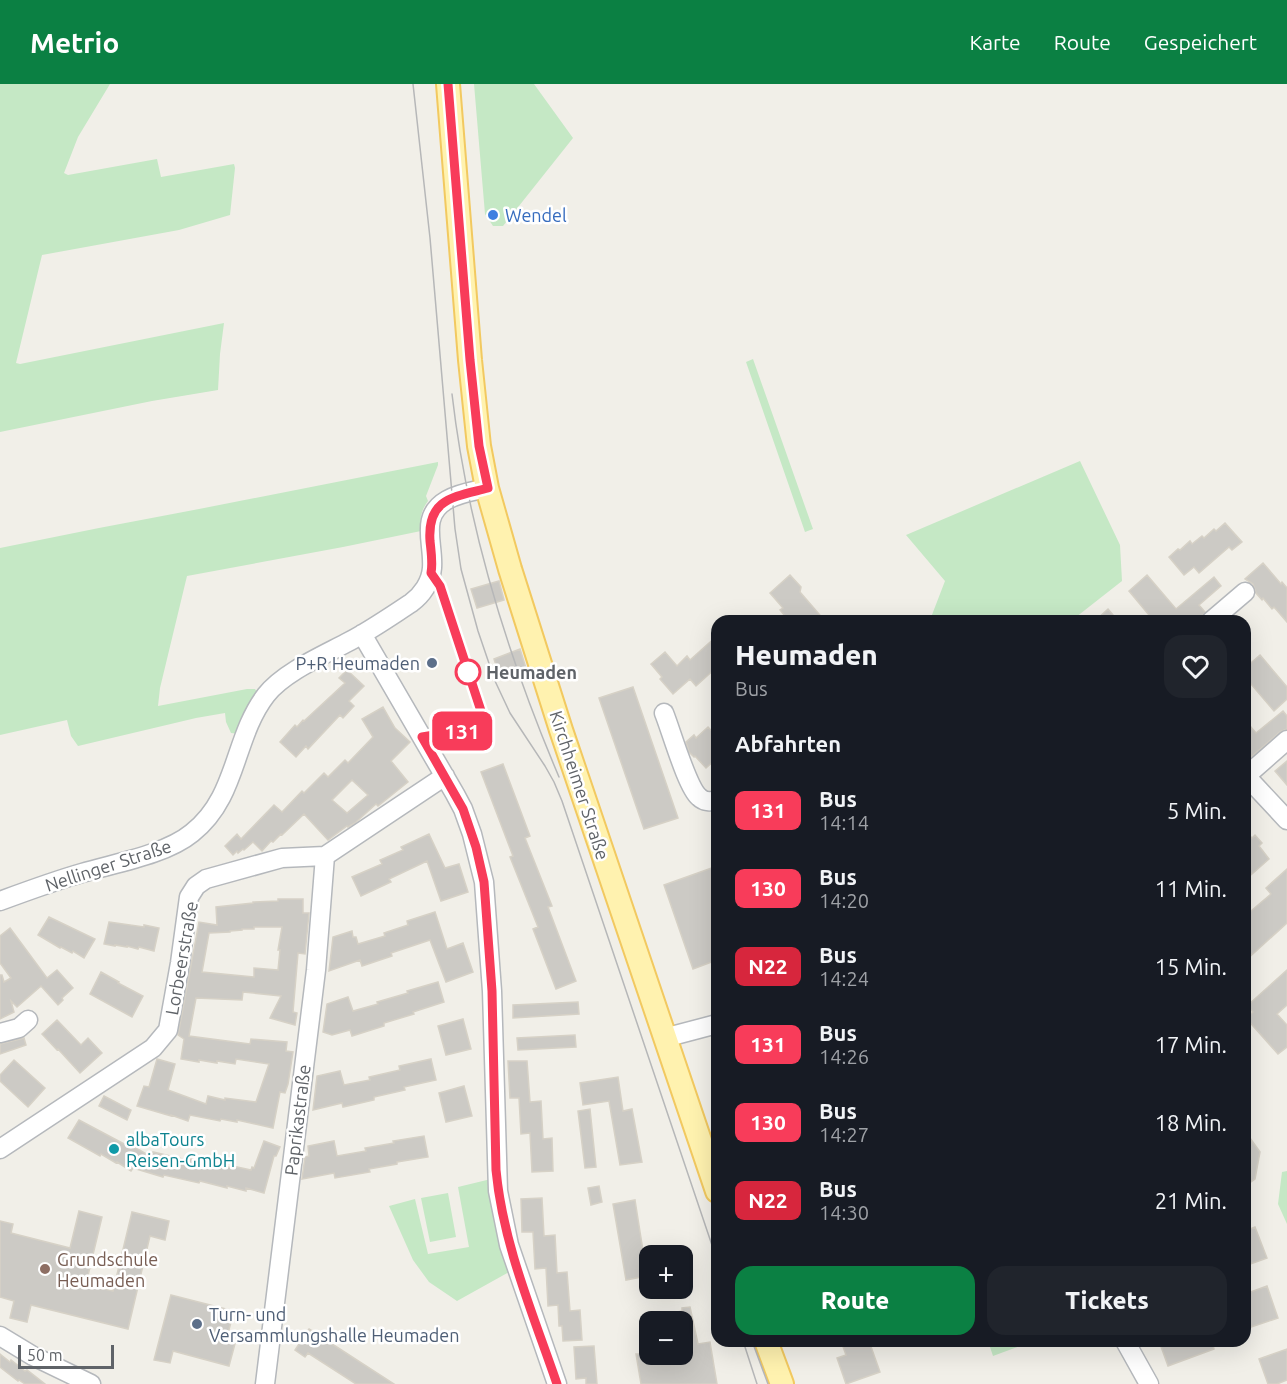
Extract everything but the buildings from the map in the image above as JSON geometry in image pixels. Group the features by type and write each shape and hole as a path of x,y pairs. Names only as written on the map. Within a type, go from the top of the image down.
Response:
{"main road":[{"name":"Kirchheimer Straße","path":"448,84 470,360 479,446 488,488 510,569 558,721 711,1174"},
{"path":"768,1347 782,1384"}],"street":[{"name":"Nellinger Straße","path":"0,900 81,873 169,848 192,834 210,816 223,796 253,718 270,691 281,681 314,660 362,634 418,597 425,588 432,569 430,523 433,513 453,498 488,488"},
{"path":"1218,615 1245,592"},
{"path":"362,634 459,801 476,847 484,882 492,991 498,1191 509,1245 557,1384"},
{"path":"664,713 692,788 700,799 711,802"},
{"path":"1251,771 1287,740"},
{"path":"325,856 445,776"},
{"path":"1251,782 1287,820"},
{"name":"Lorbeerstraße","path":"0,1149 153,1048 168,1030 189,897 196,886 206,879 282,858 325,856"},
{"name":"Paprikastraße","path":"265,1384 316,970 325,856"},
{"path":"0,1033 19,1028 28,1020"},
{"path":"664,1038 711,1026"},
{"path":"0,1336 33,1356 91,1384"},
{"path":"1128,1347 1149,1384"}],"green space":[{"path":"0,84 110,84 78,137 64,173 68,175 157,159 161,177 234,164 235,168 230,215 179,230 42,255 16,363 224,323 218,390 0,432"},
{"path":"474,84 534,84 573,138 503,226 493,226 485,214"},
{"path":"753,359 813,529 805,532 746,362"},
{"path":"1080,461 1120,545 1122,581 1079,615 932,615 945,581 906,535"},
{"path":"438,462 426,496 428,501 421,515 421,531 187,576 160,688 158,706 255,689 256,696 240,734 231,733 225,713 78,746 71,736 67,720 0,735 0,548"},
{"path":"1287,1171 1287,1224 1278,1204 1282,1172"},
{"path":"491,1179 511,1271 457,1301 429,1282 413,1260 389,1206 415,1199 428,1254 469,1247 458,1187"},
{"path":"448,1193 456,1237 430,1242 421,1198"},
{"path":"990,1347 1018,1347 993,1356"}],"tram line":[{"path":"413,84 430,238 455,529 461,569 495,681 510,713 545,766 562,801 711,1242"},
{"path":"452,394 468,492 492,589 523,685 559,777"},
{"path":"745,1347 757,1384"},
{"path":"754,1347 768,1384"}],"bus line":[{"name":"131","path":"448,84 470,360 479,446 488,488 448,500 435,511 430,527 431,573 440,586 483,717 482,723 472,729 422,737 463,809 476,847 484,882 492,991 498,1191 509,1245 557,1384"}],"place":[{"name":"Wendel","path":"493,215"},
{"name":"P+R Heumaden","path":"432,663"},
{"name":"Heumaden","path":"468,672"},
{"name":"albaTours Reisen-GmbH","path":"114,1149"},
{"name":"Grundschule Heumaden","path":"45,1269"},
{"name":"Turn- und Versammlungshalle Heumaden","path":"197,1324"}]}
